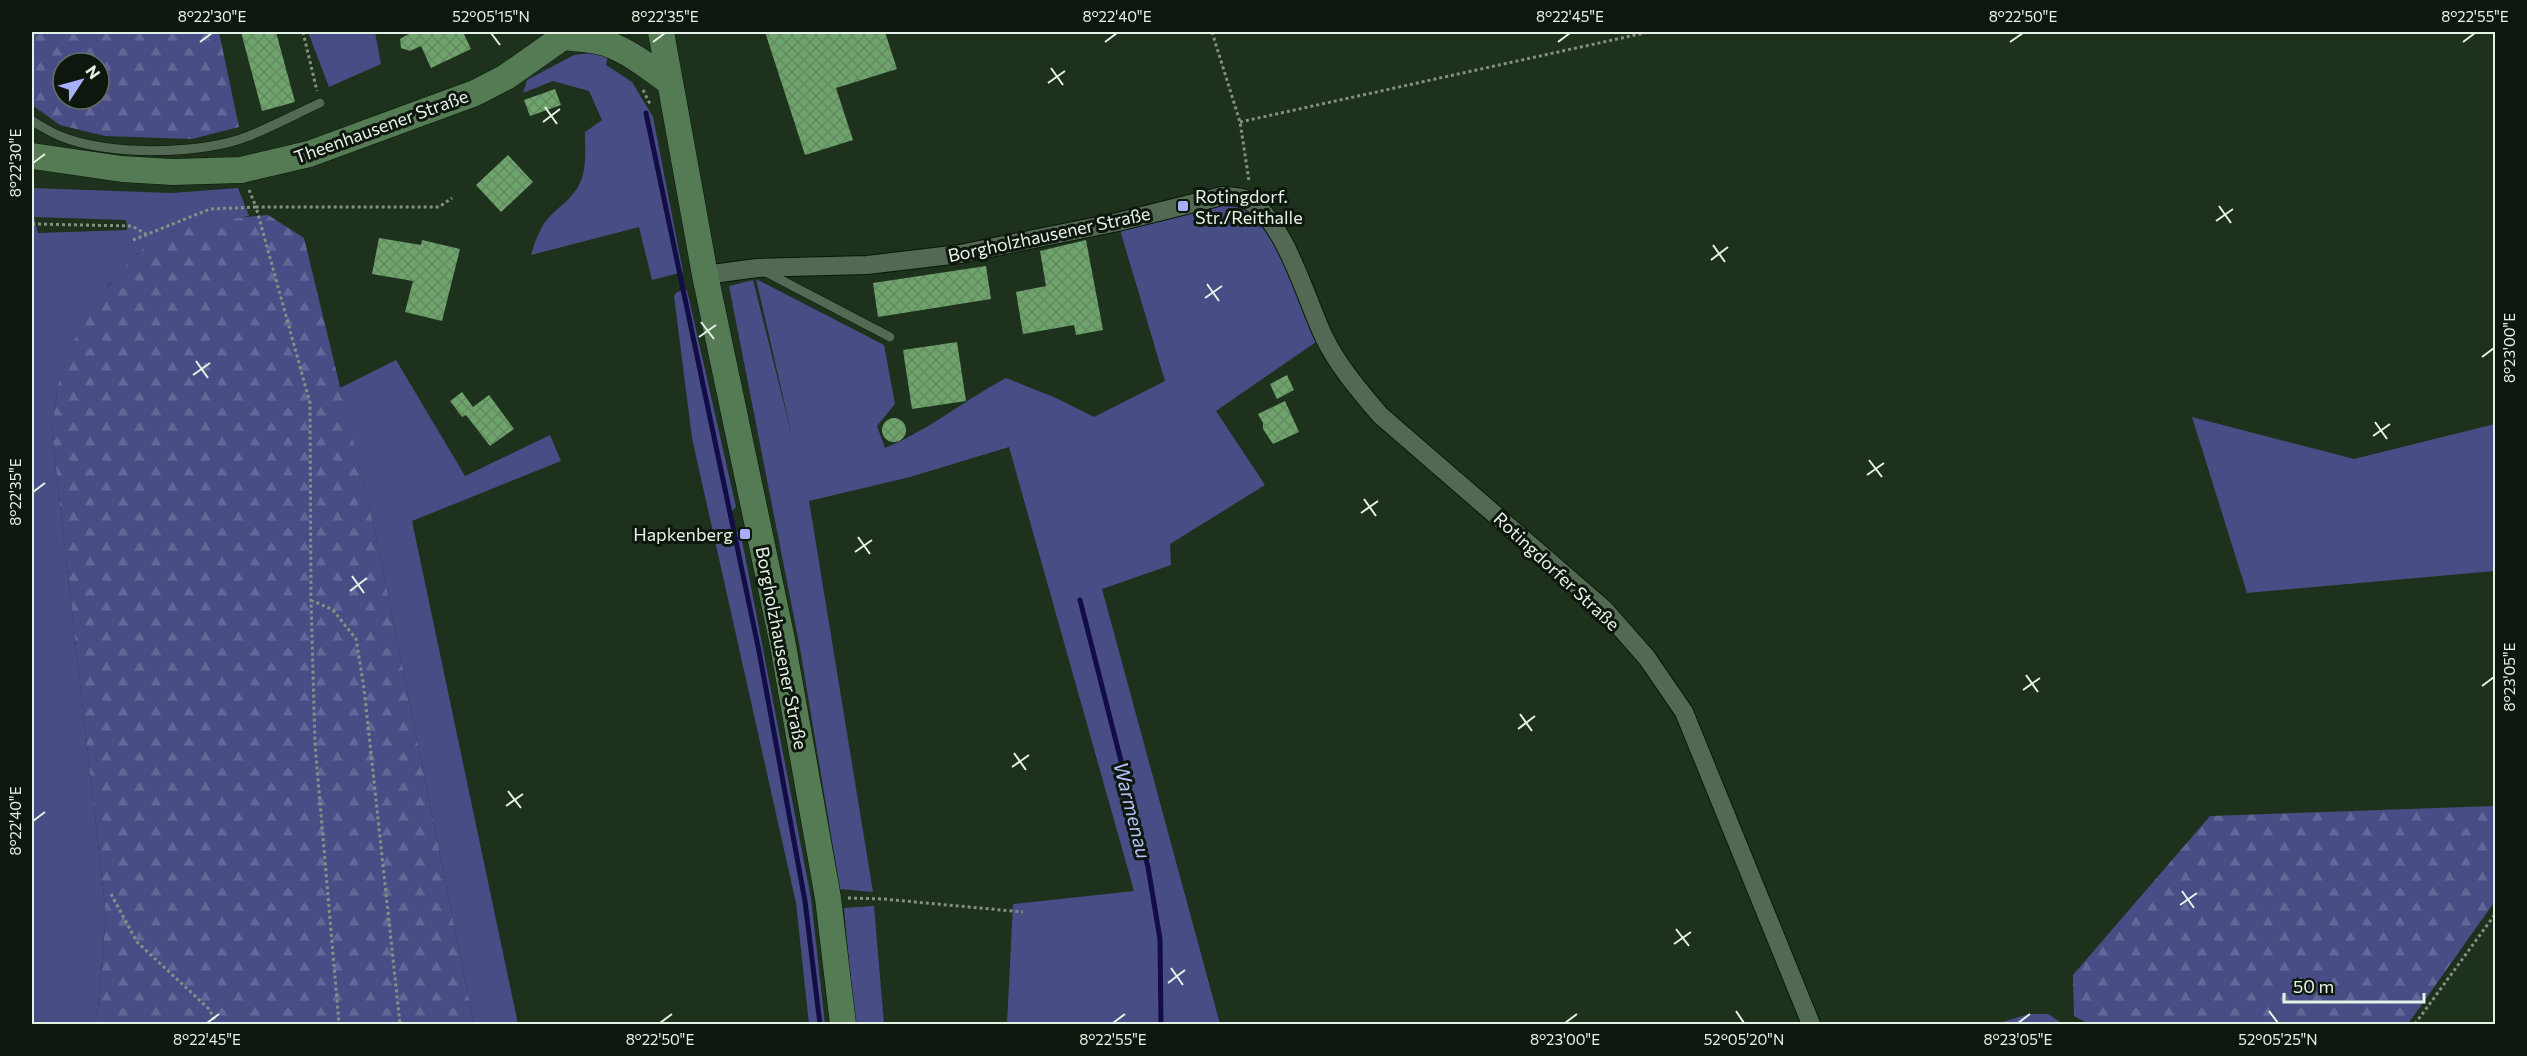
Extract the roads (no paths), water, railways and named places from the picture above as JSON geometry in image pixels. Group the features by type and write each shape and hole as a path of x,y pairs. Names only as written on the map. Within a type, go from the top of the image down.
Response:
{"main road":[{"name":"Borgholzhausener Straße","path":"661,32 705,275 782,640 828,898 843,1024"},
{"path":"566,34 603,42 650,67 669,82"},
{"name":"Theenhausener Straße","path":"32,156 122,169 173,172 241,170 309,154 475,93 506,77 566,34"}],"street":[{"name":"Borgholzhausener Straße","path":"705,275 757,268 867,265 960,254 1118,222 1222,196 1236,196 1246,200"},
{"name":"Rotingdorfer Straße","path":"1246,200 1272,223 1289,254 1324,338 1357,388 1380,415 1604,609 1647,658 1684,712 1812,1024"}],"lane":[{"path":"32,121 60,136 86,143 159,150 195,150 248,136 320,103"},
{"path":"757,268 890,337"}],"waterway":[{"path":"646,113 759,651 805,901 820,1024"},
{"name":"Warmenau","path":"1080,600 1148,867 1160,939 1161,1024"}],"place":[{"name":"Rotingdorf. Str./Reithalle","path":"1183,206"},
{"name":"Hapkenberg","path":"745,534"}]}
